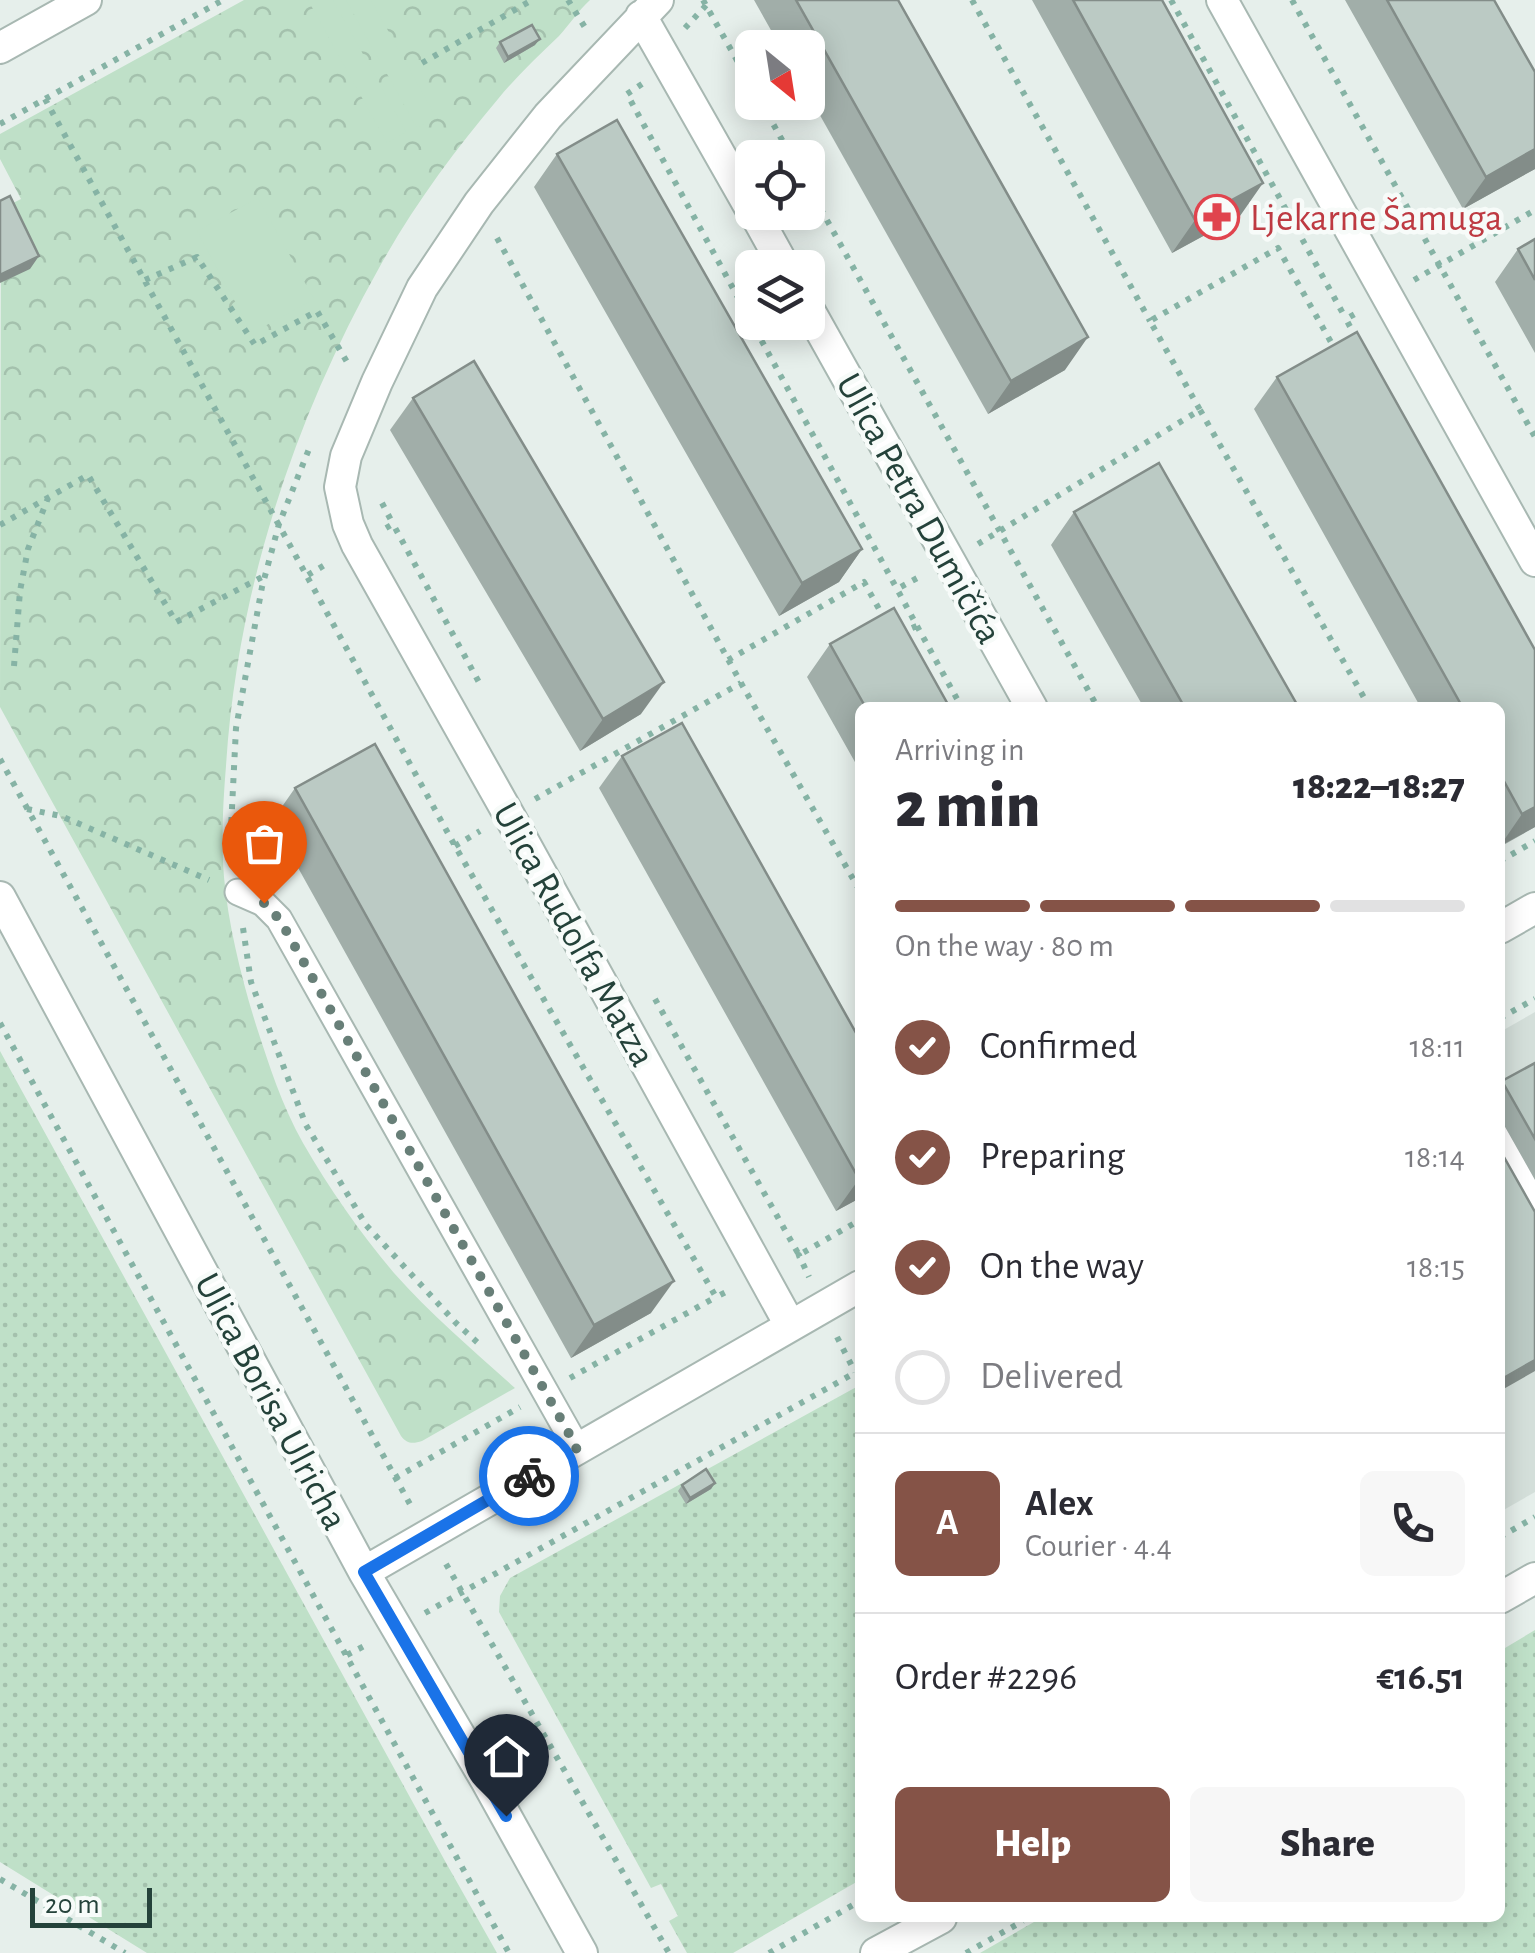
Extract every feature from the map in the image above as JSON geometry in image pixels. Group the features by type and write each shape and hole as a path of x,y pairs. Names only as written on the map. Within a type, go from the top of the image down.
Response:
{"street":[{"path":"0,48 86,0"},
{"path":"1222,0 1535,561"},
{"path":"650,8 735,176"},
{"name":"Ulica Rudolfa Matza","path":"650,8 536,130 479,203 422,288 346,456 340,487 356,545 510,815 790,1326"},
{"name":"Ulica Petra Dumičića","path":"825,338 1029,702"},
{"name":"Ulica Borisa Ulricha","path":"0,897 364,1572 582,1953"},
{"path":"1505,925 1535,908"},
{"path":"364,1572 855,1289"},
{"path":"1505,1595 1535,1578"},
{"path":"876,1953 933,1922"}],"lane":[{"path":"238,892 264,903 280,920 577,1448"},
{"path":"1505,1145 1535,1200"}],"path":[{"path":"0,124 223,0"},
{"path":"422,62 532,0"},
{"path":"568,0 586,29"},
{"path":"972,0 1367,702"},
{"path":"1172,0 1362,348"},
{"path":"1292,0 1535,437"},
{"path":"685,28 707,1 735,55"},
{"path":"574,42 599,14"},
{"path":"616,95 627,94 643,83"},
{"path":"627,94 959,702"},
{"path":"45,99 456,846 716,1297"},
{"path":"1405,286 1535,210"},
{"path":"825,217 1095,702"},
{"path":"492,228 740,683 855,883"},
{"path":"1150,321 1278,248 1336,351"},
{"path":"144,280 197,256 255,344 317,311 348,363 356,347"},
{"path":"1346,319 1370,306"},
{"path":"968,550 1200,410"},
{"path":"314,434 279,524 265,575 236,728 231,828 251,982 306,1125 366,1224 456,1324 483,1348"},
{"path":"0,524 88,475 176,622 265,575"},
{"path":"14,666 28,549 48,498"},
{"path":"380,500 394,524"},
{"path":"897,588 923,574"},
{"path":"728,660 864,582 886,623"},
{"path":"894,636 917,626"},
{"path":"526,805 740,683"},
{"path":"0,760 395,1478 669,1953"},
{"path":"28,810 60,816 238,892"},
{"path":"456,846 492,825"},
{"path":"1505,858 1535,841"},
{"path":"1505,1015 1535,999"},
{"path":"0,1023 509,1953"},
{"path":"799,1254 855,1223"},
{"path":"395,1478 732,1289"},
{"path":"832,1327 855,1366"},
{"path":"463,1592 855,1373"},
{"path":"1505,1534 1535,1518"},
{"path":"0,1879 125,1953"},
{"path":"769,1953 855,1904"},
{"path":"966,1953 1020,1922"}],"shaded area":[{"path":"1535,1012 1535,1492 1505,1509 1505,1029"}],"green space":[{"path":"244,0 590,0 505,91 450,160 392,246 348,326 296,446 275,508 257,572 232,701 223,821 226,895 246,990 282,1100 323,1177 381,1258 423,1303 515,1388 416,1443 401,1436 0,707 1,209 21,199 0,159 0,134"},
{"path":"308,0 333,0 406,132 387,143"},
{"path":"346,0 371,0 436,117 417,128"},
{"path":"258,198 314,299 252,333 197,231"},
{"path":"0,1051 497,1953 147,1953 0,1862"},
{"path":"855,1388 855,1883 733,1953 687,1953 669,1921 678,1916 661,1884 651,1888 499,1612 500,1596 510,1578"},
{"path":"1535,1630 1535,1953 980,1953 1034,1922 1505,1922 1505,1648"}],"building":[{"path":"796,0 898,0 1088,337 1011,381 825,51 825,30 813,30"},
{"path":"1073,0 1162,0 1263,183 1195,220"},
{"path":"1387,0 1494,0 1535,72 1535,149 1486,177"},
{"path":"532,25 540,39 508,57 500,42"},
{"path":"617,120 735,327 735,340 743,340 862,549 802,583 557,154"},
{"path":"10,196 39,256 0,275 0,201"},
{"path":"1535,239 1535,280 1518,249"},
{"path":"1357,332 1535,650 1535,807 1522,814 1505,783 1505,702 1460,702 1277,377"},
{"path":"474,361 664,682 603,719 413,398"},
{"path":"1159,463 1296,702 1182,702 1074,512"},
{"path":"894,608 947,702 863,702 830,644"},
{"path":"682,723 855,1031 855,1172 622,756"},
{"path":"375,744 674,1281 594,1325 295,788"},
{"path":"1535,1063 1535,1139 1505,1086 1505,1079"},
{"path":"1505,1159 1535,1212 1535,1360 1505,1377"},
{"path":"706,1469 715,1483 690,1498 682,1485"}],"way so far":[{"path":"264,903 280,920 577,1448 529,1476"}],"place":[{"name":"Ljekarne Šamuga","path":"1217,217"}],"route":[{"path":"506,1816 364,1572 529,1476"}]}
